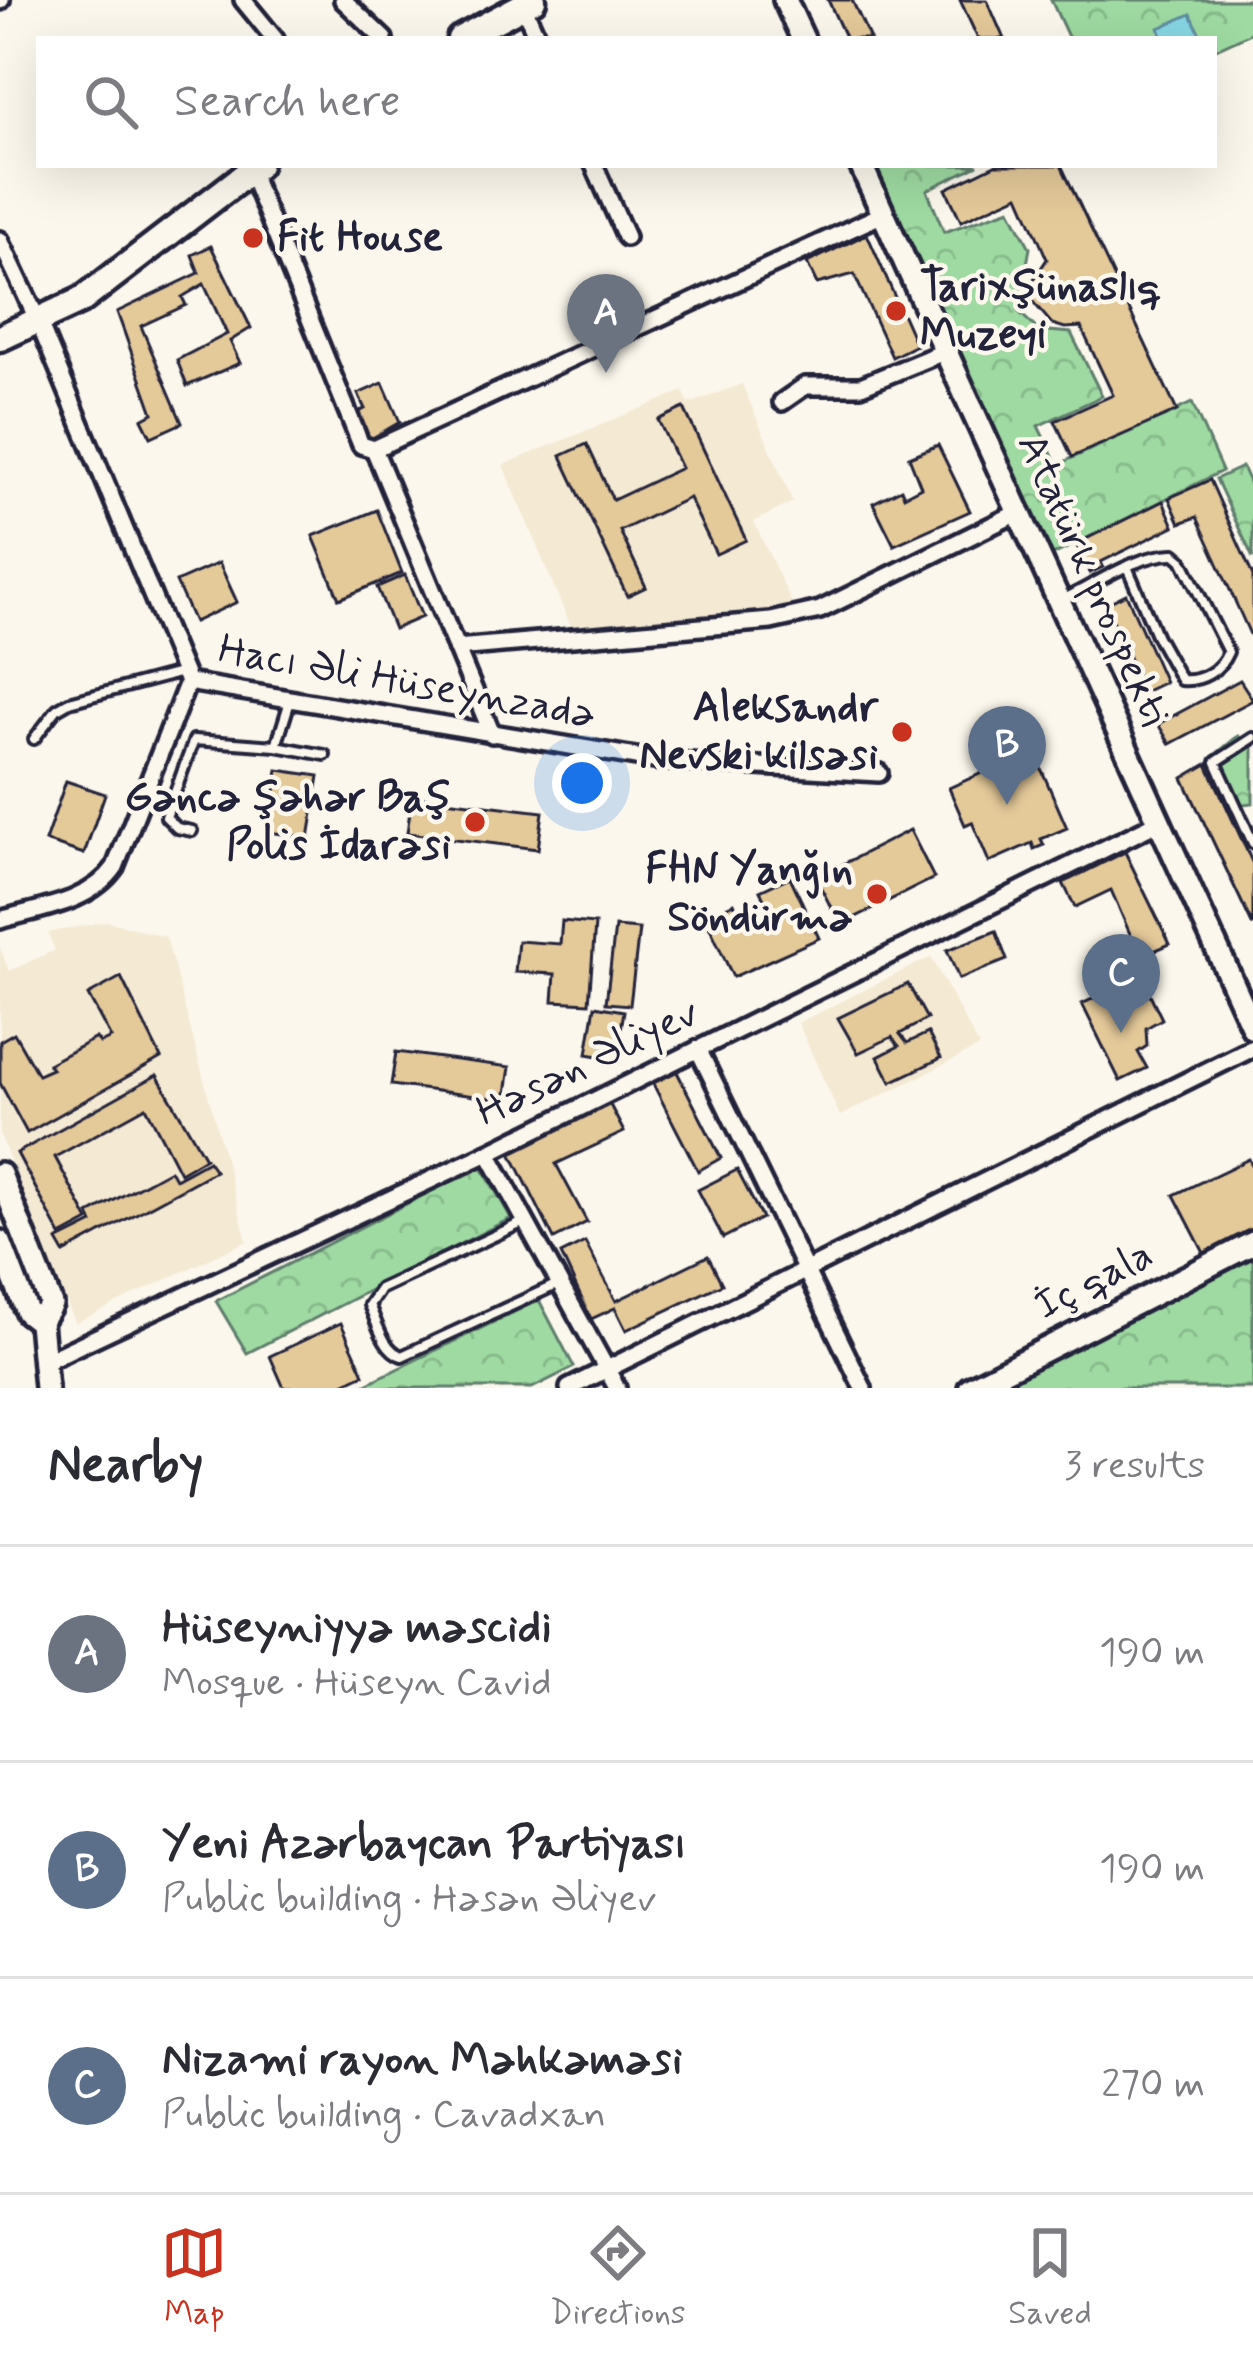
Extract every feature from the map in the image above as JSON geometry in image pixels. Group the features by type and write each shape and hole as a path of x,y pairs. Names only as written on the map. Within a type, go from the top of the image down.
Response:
{"main road":[{"path":"785,0 802,36"},
{"path":"466,36 528,3"},
{"path":"0,338 82,299 254,168"},
{"name":"Atatürk prospekti","path":"862,168 1253,1028"},
{"path":"0,1174 51,1304 40,1322 46,1388"},
{"path":"0,1242 27,1312 40,1322"},
{"name":"İç qala","path":"970,1388 1253,1243"}],"street":[{"path":"243,0 273,36"},
{"path":"343,0 380,36"},
{"path":"528,3 537,36"},
{"path":"254,168 361,445 374,449 884,214"},
{"path":"595,168 626,237"},
{"name":"Hacı Əli Hüseynzadə","path":"0,239 186,677 291,700 654,760 879,773"},
{"path":"782,402 805,386 861,386 946,351"},
{"path":"374,449 492,734"},
{"path":"456,648 771,620 820,610 1018,512"},
{"path":"0,920 89,893 104,883 115,867 186,677"},
{"name":"Həsən Əliyev","path":"46,1361 488,1153 1159,822"},
{"path":"568,1388 1253,1048"},
{"path":"698,1049 863,1388"},
{"path":"488,1153 617,1388"}],"lane":[{"path":"1059,602 1128,568 1166,553 1183,560 1221,632 1228,652 1223,663 1194,681 1181,680 1128,568"},
{"path":"34,739 62,705 186,677"},
{"path":"276,746 291,700"},
{"path":"1253,738 1216,762 1253,843"},
{"path":"192,830 178,828 166,817 194,740 325,755"},
{"path":"526,1221 380,1289 369,1305 387,1344 402,1356 560,1283"}],"shaded area":[{"path":"742,384 793,502 754,522 795,610 573,632 503,465 683,391 689,404"},
{"path":"107,921 166,937 247,1241 75,1323 0,1135 0,947 9,971 55,950 48,933"},
{"path":"931,957 979,1047 840,1116 798,1023"}],"green space":[{"path":"1051,0 1253,0 1253,32 1217,49 1217,36 1068,36"},
{"path":"866,168 972,168 927,190 944,232 1010,209 1030,248 1018,311 1038,330 1071,333 1102,396 1038,426 1057,465 1192,403 1222,471 1047,558"},
{"path":"1242,467 1253,491 1253,558 1216,479"},
{"path":"1238,736 1253,747 1253,803 1233,805 1211,758"},
{"path":"481,1166 511,1218 247,1353 216,1301"},
{"path":"1253,1246 1253,1388 991,1388"},
{"path":"539,1300 574,1367 532,1388 358,1388"}],"water":[{"path":"1191,14 1201,36 1162,36 1159,28"}],"building":[{"path":"828,0 852,0 869,36 845,36"},
{"path":"960,0 987,0 1003,36 977,36"},
{"path":"989,168 1062,168 1177,411 1072,457 1055,421 1113,395 1081,327 1052,324 1033,302 1032,282 1047,259 1019,195 961,221 946,189"},
{"path":"867,234 916,345 892,357 854,274 817,284 807,263"},
{"path":"211,246 251,328 230,341 240,363 187,386 177,360 227,334 204,284 182,297 186,305 141,326 182,423 151,437 142,419 153,413 117,312 199,273 192,255"},
{"path":"383,383 400,422 369,440 357,412 365,409 358,394"},
{"path":"684,408 746,540 716,554 689,498 620,531 646,587 627,596 561,456 587,444 613,500 681,468 658,420"},
{"path":"938,445 970,511 894,545 873,503 901,489 904,496 921,487 909,457"},
{"path":"1210,480 1253,576 1253,641 1197,517 1180,523 1169,498"},
{"path":"1163,501 1174,526 1101,562 1103,567 1090,573 1076,544"},
{"path":"377,510 402,573 339,599 313,536"},
{"path":"219,563 237,602 194,622 176,582"},
{"path":"405,575 422,617 394,629 377,587"},
{"path":"1126,594 1165,682 1144,692 1106,604"},
{"path":"1240,680 1253,700 1170,744 1158,724"},
{"path":"1033,750 1067,828 1041,839 1044,845 1034,849 1032,843 989,862 972,822 965,825 949,788"},
{"path":"1207,764 1253,864 1253,926 1183,778"},
{"path":"278,770 319,776 309,838 269,832"},
{"path":"66,781 105,794 84,854 45,841"},
{"name":"Gəncə şəhər Baş Polis İdarəsi","path":"412,796 543,812 538,849 407,833"},
{"path":"910,830 934,878 840,925 816,878"},
{"path":"1125,852 1170,944 1140,957 1111,890 1075,907 1063,883"},
{"path":"790,877 819,938 733,977 705,917 734,903 742,921 769,909 760,891"},
{"path":"562,921 595,924 589,1003 553,1001 555,974 515,972 518,941 560,944"},
{"path":"615,927 639,929 630,1005 606,1003"},
{"path":"996,931 1007,960 959,979 947,950"},
{"path":"1141,976 1162,1019 1146,1028 1147,1046 1138,1052 1147,1068 1120,1081 1082,1004"},
{"path":"121,977 161,1058 27,1133 0,1083 0,1041 14,1033 38,1075 52,1069 48,1064 96,1038 100,1043 111,1038 88,995"},
{"path":"908,984 927,1019 900,1034 907,1043 928,1033 941,1058 891,1082 878,1057 899,1046 892,1037 858,1053 838,1018"},
{"path":"595,1006 624,1011 616,1059 587,1054"},
{"path":"396,1052 510,1067 505,1100 391,1085"},
{"path":"676,1070 721,1158 698,1171 652,1082"},
{"path":"157,1075 205,1158 180,1173 146,1107 55,1157 89,1221 61,1236 17,1153"},
{"path":"609,1103 624,1132 556,1164 587,1222 554,1239 510,1151"},
{"path":"1249,1159 1253,1228 1204,1253 1174,1195"},
{"path":"208,1161 215,1171 64,1253 57,1241 93,1223 89,1214 170,1170 175,1179"},
{"path":"737,1170 762,1218 723,1238 698,1190"},
{"path":"585,1242 616,1301 708,1256 722,1284 626,1330 615,1308 591,1319 561,1254"},
{"path":"341,1323 364,1374 334,1388 284,1388 270,1356"}],"place":[{"name":"Fit House","path":"253,238"},
{"name":"Tarixşünaslıq Muzeyi","path":"896,311"},
{"name":"Hüseyniyyə məscidi","path":"606,373"},
{"name":"Aleksandr Nevski kilsəsi","path":"902,732"},
{"name":"Yeni Azərbaycan Partiyası","path":"1007,805"},
{"name":"Gəncə şəhər Baş Polis İdarəsi","path":"475,822"},
{"name":"FHN Yanğın Söndürmə","path":"877,894"},
{"name":"Nizami rayon Məhkəməsi","path":"1121,1033"}]}
